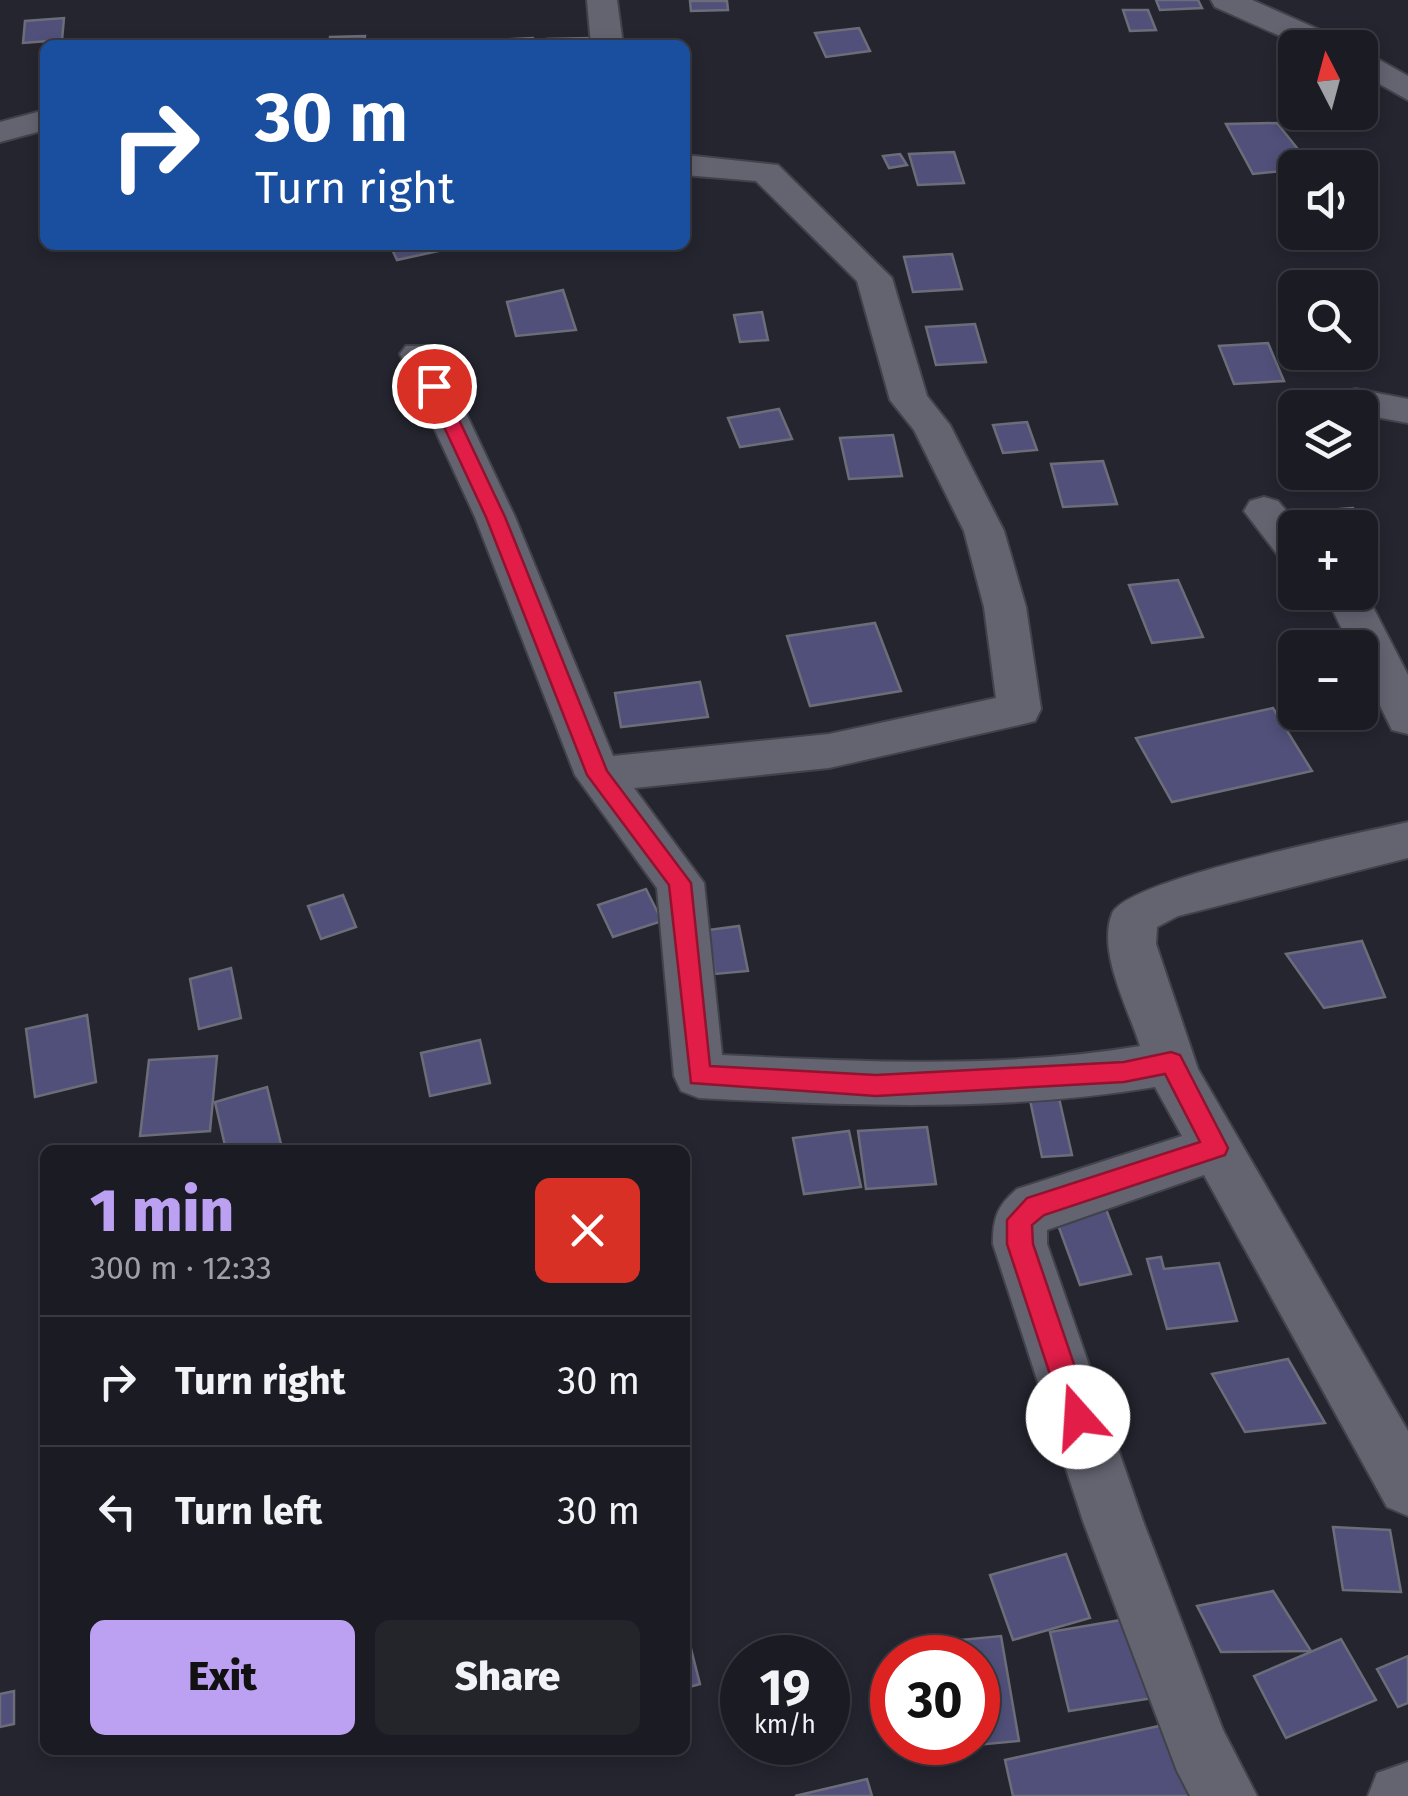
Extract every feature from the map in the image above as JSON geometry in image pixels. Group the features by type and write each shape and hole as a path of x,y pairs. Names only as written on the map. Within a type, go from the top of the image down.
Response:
{"street":[{"path":"602,0 601,23 606,40"},
{"path":"1226,0 1294,30"},
{"path":"1378,71 1408,90"},
{"path":"0,132 40,121"},
{"path":"598,775 829,751 1019,709 1005,607 984,532 931,425 909,400 874,278 766,172 690,165"},
{"path":"418,354 495,517 598,775 680,883 699,1076 876,1085 1124,1072 1171,1063"},
{"path":"1378,406 1408,412"},
{"path":"1264,511 1278,528"},
{"path":"1353,610 1408,718"},
{"path":"1408,840 1166,900 1134,917 1132,944 1171,1063 1408,1487"},
{"path":"1216,1148 1036,1206 1020,1220 1020,1244 1113,1521 1200,1749 1225,1796"},
{"path":"1400,1796 1408,1794"}],"building":[{"path":"1156,0 1198,0 1202,8 1160,10"},
{"path":"690,1 727,1 728,10 691,11"},
{"path":"1123,10 1148,10 1156,30 1130,31"},
{"path":"64,18 62,40 23,43 25,21"},
{"path":"859,28 870,51 826,57 815,33"},
{"path":"365,36 365,40 330,40"},
{"path":"591,38 591,40 547,40"},
{"path":"1277,123 1278,130 1283,130 1299,150 1278,150 1278,172 1253,174 1226,124"},
{"path":"954,152 964,183 918,185 909,154"},
{"path":"900,154 907,165 889,168 883,156"},
{"path":"392,250 443,250 397,260"},
{"path":"952,254 962,289 913,292 904,257"},
{"path":"563,290 576,330 516,336 507,302"},
{"path":"762,312 768,340 740,342 734,315"},
{"path":"975,324 986,362 936,365 926,327"},
{"path":"1268,343 1284,381 1234,384 1219,346"},
{"path":"779,409 792,439 740,447 728,418"},
{"path":"1027,422 1037,450 1003,453 993,425"},
{"path":"893,435 902,476 849,479 840,438"},
{"path":"1103,461 1117,504 1063,507 1051,464"},
{"path":"1178,580 1203,637 1152,643 1129,585"},
{"path":"875,623 901,691 810,706 787,636"},
{"path":"700,682 708,717 621,727 615,693"},
{"path":"1273,708 1278,716 1278,730 1287,730 1312,771 1172,802 1136,738"},
{"path":"646,889 662,921 613,937 598,905"},
{"path":"343,895 356,927 321,939 308,906"},
{"path":"739,926 748,971 715,974 708,930"},
{"path":"1362,941 1385,997 1324,1008 1286,954"},
{"path":"231,968 241,1018 199,1029 190,979"},
{"path":"87,1015 96,1082 35,1097 26,1029"},
{"path":"480,1040 490,1083 430,1096 421,1053"},
{"path":"217,1056 210,1131 140,1136 149,1060"},
{"path":"267,1087 281,1144 225,1145 215,1102"},
{"path":"1059,1098 1072,1155 1042,1157 1030,1100"},
{"path":"927,1127 936,1184 866,1189 858,1131"},
{"path":"849,1131 861,1187 804,1194 793,1138"},
{"path":"1104,1204 1131,1274 1080,1285 1054,1214"},
{"path":"1161,1257 1164,1269 1219,1263 1237,1321 1167,1329 1147,1259"},
{"path":"1288,1359 1325,1423 1245,1432 1212,1374"},
{"path":"1333,1527 1390,1530 1401,1592 1343,1590"},
{"path":"1066,1554 1090,1618 1013,1640 990,1575"},
{"path":"1273,1591 1311,1651 1221,1652 1197,1606"},
{"path":"1156,1614 1179,1694 1069,1711 1050,1632"},
{"path":"1000,1636 1019,1741 1000,1743"},
{"path":"1341,1639 1376,1700 1286,1738 1254,1676"},
{"path":"690,1645 700,1684 690,1687"},
{"path":"1408,1656 1408,1703 1398,1707 1377,1669"},
{"path":"14,1691 14,1724 0,1727 0,1694"},
{"path":"1177,1722 1210,1796 1013,1796 1005,1760"},
{"path":"867,1779 872,1796 795,1796"}],"route":[{"path":"434,386 495,517 598,775 680,883 699,1076 876,1085 1124,1072 1171,1063 1216,1148 1036,1206 1020,1220 1020,1244 1078,1417"}]}
